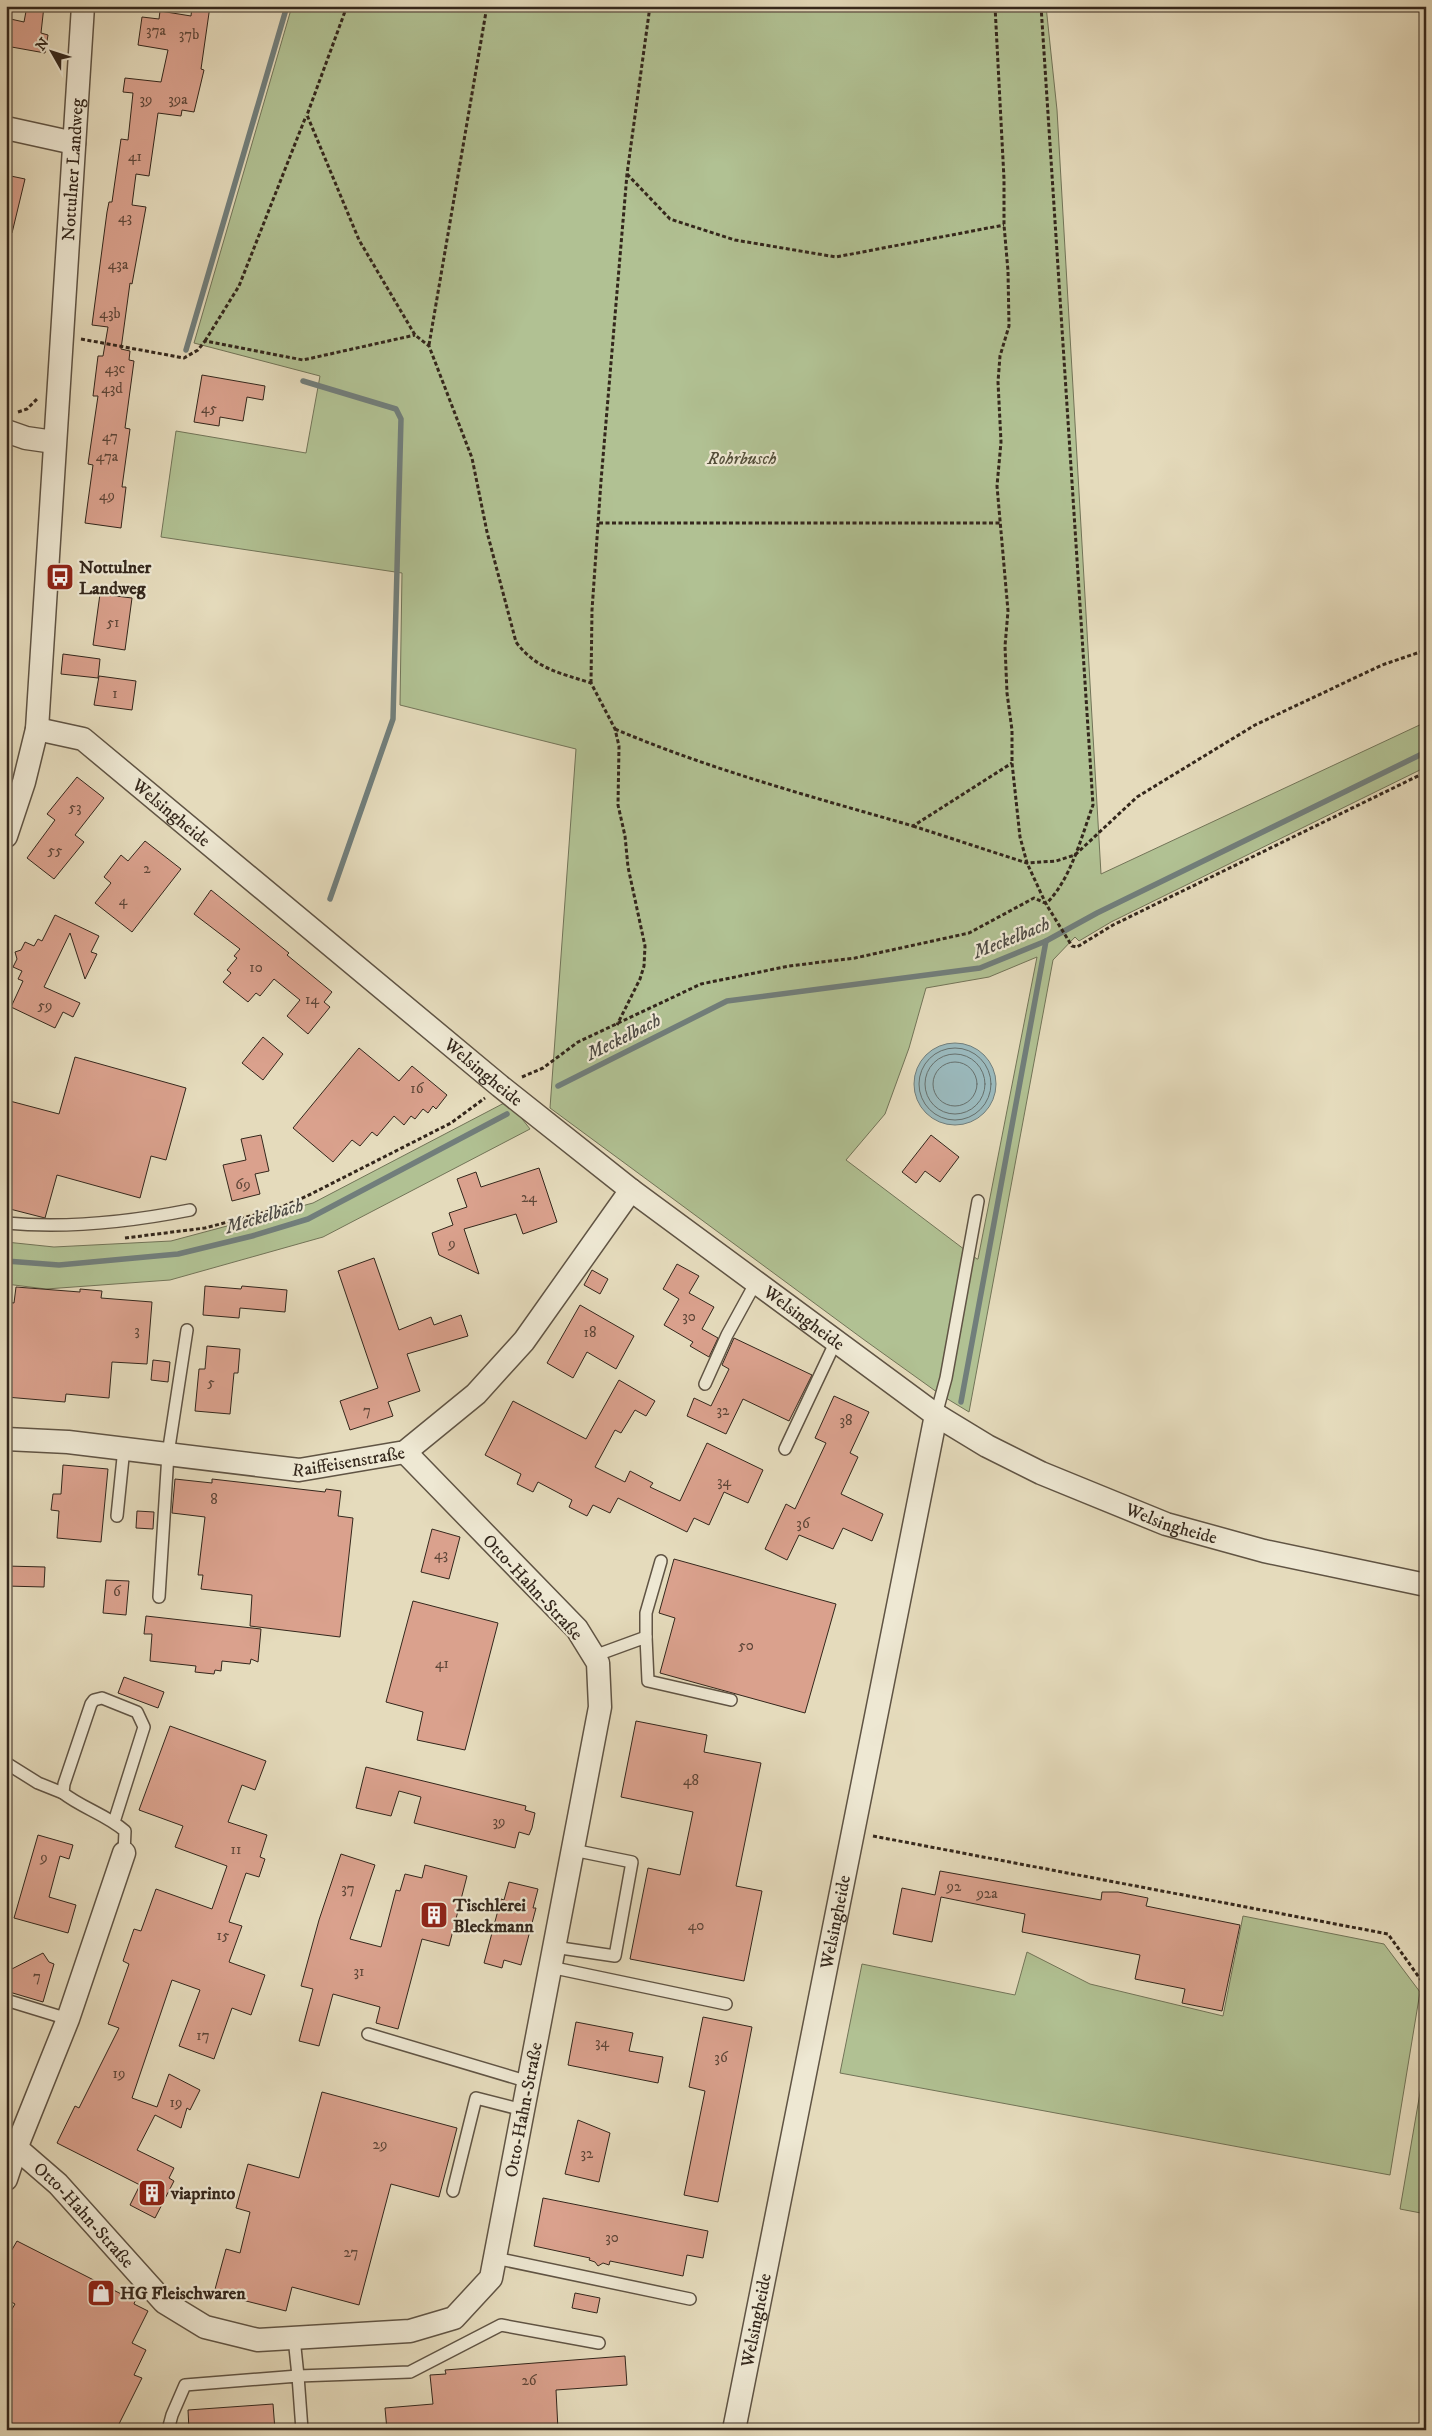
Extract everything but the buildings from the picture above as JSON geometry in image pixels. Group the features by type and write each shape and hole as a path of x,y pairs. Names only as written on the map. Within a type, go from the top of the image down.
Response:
{"street":[{"name":"Nottulner Landweg","path":"6,836 24,782 37,729 83,6"},
{"path":"6,128 74,143"},
{"path":"6,431 26,438 54,442"},
{"name":"Welsingheide","path":"37,729 83,739 500,1086 631,1190 835,1343 936,1414 987,1446 1041,1473 1166,1524 1264,1550 1426,1585"},
{"name":"Raiffeisenstraße","path":"6,1439 68,1442 299,1470 405,1452 476,1394 524,1341 631,1190"},
{"name":"Welsingheide","path":"734,2430 936,1414"},
{"name":"Otto-Hahn-Straße","path":"12,2142 58,2184 164,2302 205,2327 258,2340 410,2331 454,2318 491,2278 600,1707 598,1663 577,1629 405,1452"},
{"name":"Otto-Hahn-Straße","path":"6,2179 12,2142 68,2019 124,1853"}],"lane":[{"name":"Welsingheide","path":"936,1414 946,1378 978,1202"},
{"path":"6,1223 35,1226 96,1224 190,1210"},
{"path":"706,1384 727,1335 756,1282"},
{"path":"159,1597 168,1454 187,1330"},
{"path":"785,1449 835,1343"},
{"path":"117,1516 124,1448"},
{"path":"661,1561 646,1613 648,1681 731,1700"},
{"path":"594,1656 646,1637"},
{"path":"63,1793 64,1784 94,1700 102,1698 137,1712 144,1727 114,1822"},
{"path":"6,1763 38,1783 63,1793 80,1805 114,1822 125,1831 124,1853"},
{"path":"552,1957 615,1956 632,1862 573,1850"},
{"path":"552,1957 726,2004"},
{"path":"6,2000 68,2019"},
{"path":"368,2034 529,2082"},
{"path":"453,2191 476,2098 523,2110"},
{"path":"495,2258 690,2299"},
{"path":"168,2430 172,2415 185,2385 298,2376 410,2372 501,2325 599,2343"},
{"path":"294,2338 302,2430"}],"path":[{"path":"62,335 184,358 198,350 239,286 307,115 347,6"},
{"path":"487,6 429,346 472,458 487,532 516,642 524,653 545,669 591,683"},
{"path":"617,1025 640,979 644,966 645,946 628,867 625,836 618,805 619,746 616,729 591,683 592,610 601,481 628,174 650,6"},
{"path":"995,6 1004,179 1004,225 1008,271 1009,326 1000,356 998,382 1002,442 997,486 1008,611 1006,646 1008,693 1012,730 1012,763 1020,837 1027,863 1046,904 1072,946 1077,947 1113,925 1426,772"},
{"path":"1041,6 1093,805 1075,855 1053,896 1046,904"},
{"path":"307,115 359,240 415,335 429,346"},
{"path":"628,174 670,219 735,240 836,256 1004,225"},
{"path":"205,341 303,360 415,335"},
{"path":"599,523 1000,524"},
{"path":"616,729 652,744 792,790 913,826 1027,863 1056,861 1075,855 1137,797 1255,725 1382,665 1426,650"},
{"path":"913,826 1012,763"},
{"path":"123,1238 205,1228 277,1209 307,1196 451,1123 479,1104 500,1086 543,1068 578,1042 617,1025 674,995 701,984 789,966 855,958 969,933 1034,898 1046,904"},
{"path":"853,1832 1388,1934 1421,1980"}],"green space":[{"name":"Rohrbusch","path":"292,6 1046,6 1057,110 1101,874 1426,722 1426,767 1111,922 1079,941 1075,937 1053,960 969,1412 941,1395 863,1339 550,1108 576,749 400,705 402,573 161,537 176,431 306,453 320,376 194,343","holes":["1037,957 978,1259 846,1160 885,1114 909,1048 926,988 989,977"]},
{"path":"508,1101 530,1129 323,1237 170,1280 46,1289 6,1284 6,1242 54,1247 171,1241 313,1203"},
{"path":"1243,1916 1384,1944 1420,1992 1390,2175 840,2073 862,1964 1015,1995 1027,1952 1090,1984 1223,2016"},
{"path":"1426,2058 1426,2214 1400,2209"}],"water":[{"path":"955,1043 971,1046 984,1055 993,1068 996,1084 993,1100 984,1113 971,1122 955,1125 939,1122 926,1113 917,1100 914,1084 917,1068 926,1055 939,1046"}],"waterway":[{"path":"186,350 287,6"},
{"path":"303,381 396,409 401,419 393,719 330,899"},
{"name":"Meckelbach","path":"558,1086 727,1001 980,968 1046,941 1097,913 1426,752"},
{"path":"961,1402 1046,941"},
{"name":"Meckelbach","path":"6,1261 59,1265 178,1254 252,1236 308,1219 507,1114"}],"place":[{"name":"Nottulner Landweg","path":"60,577"},
{"name":"Tischlerei Bleckmann","path":"434,1915"},
{"name":"viaprinto","path":"152,2193"},
{"name":"HG Fleischwaren","path":"101,2293"}]}
